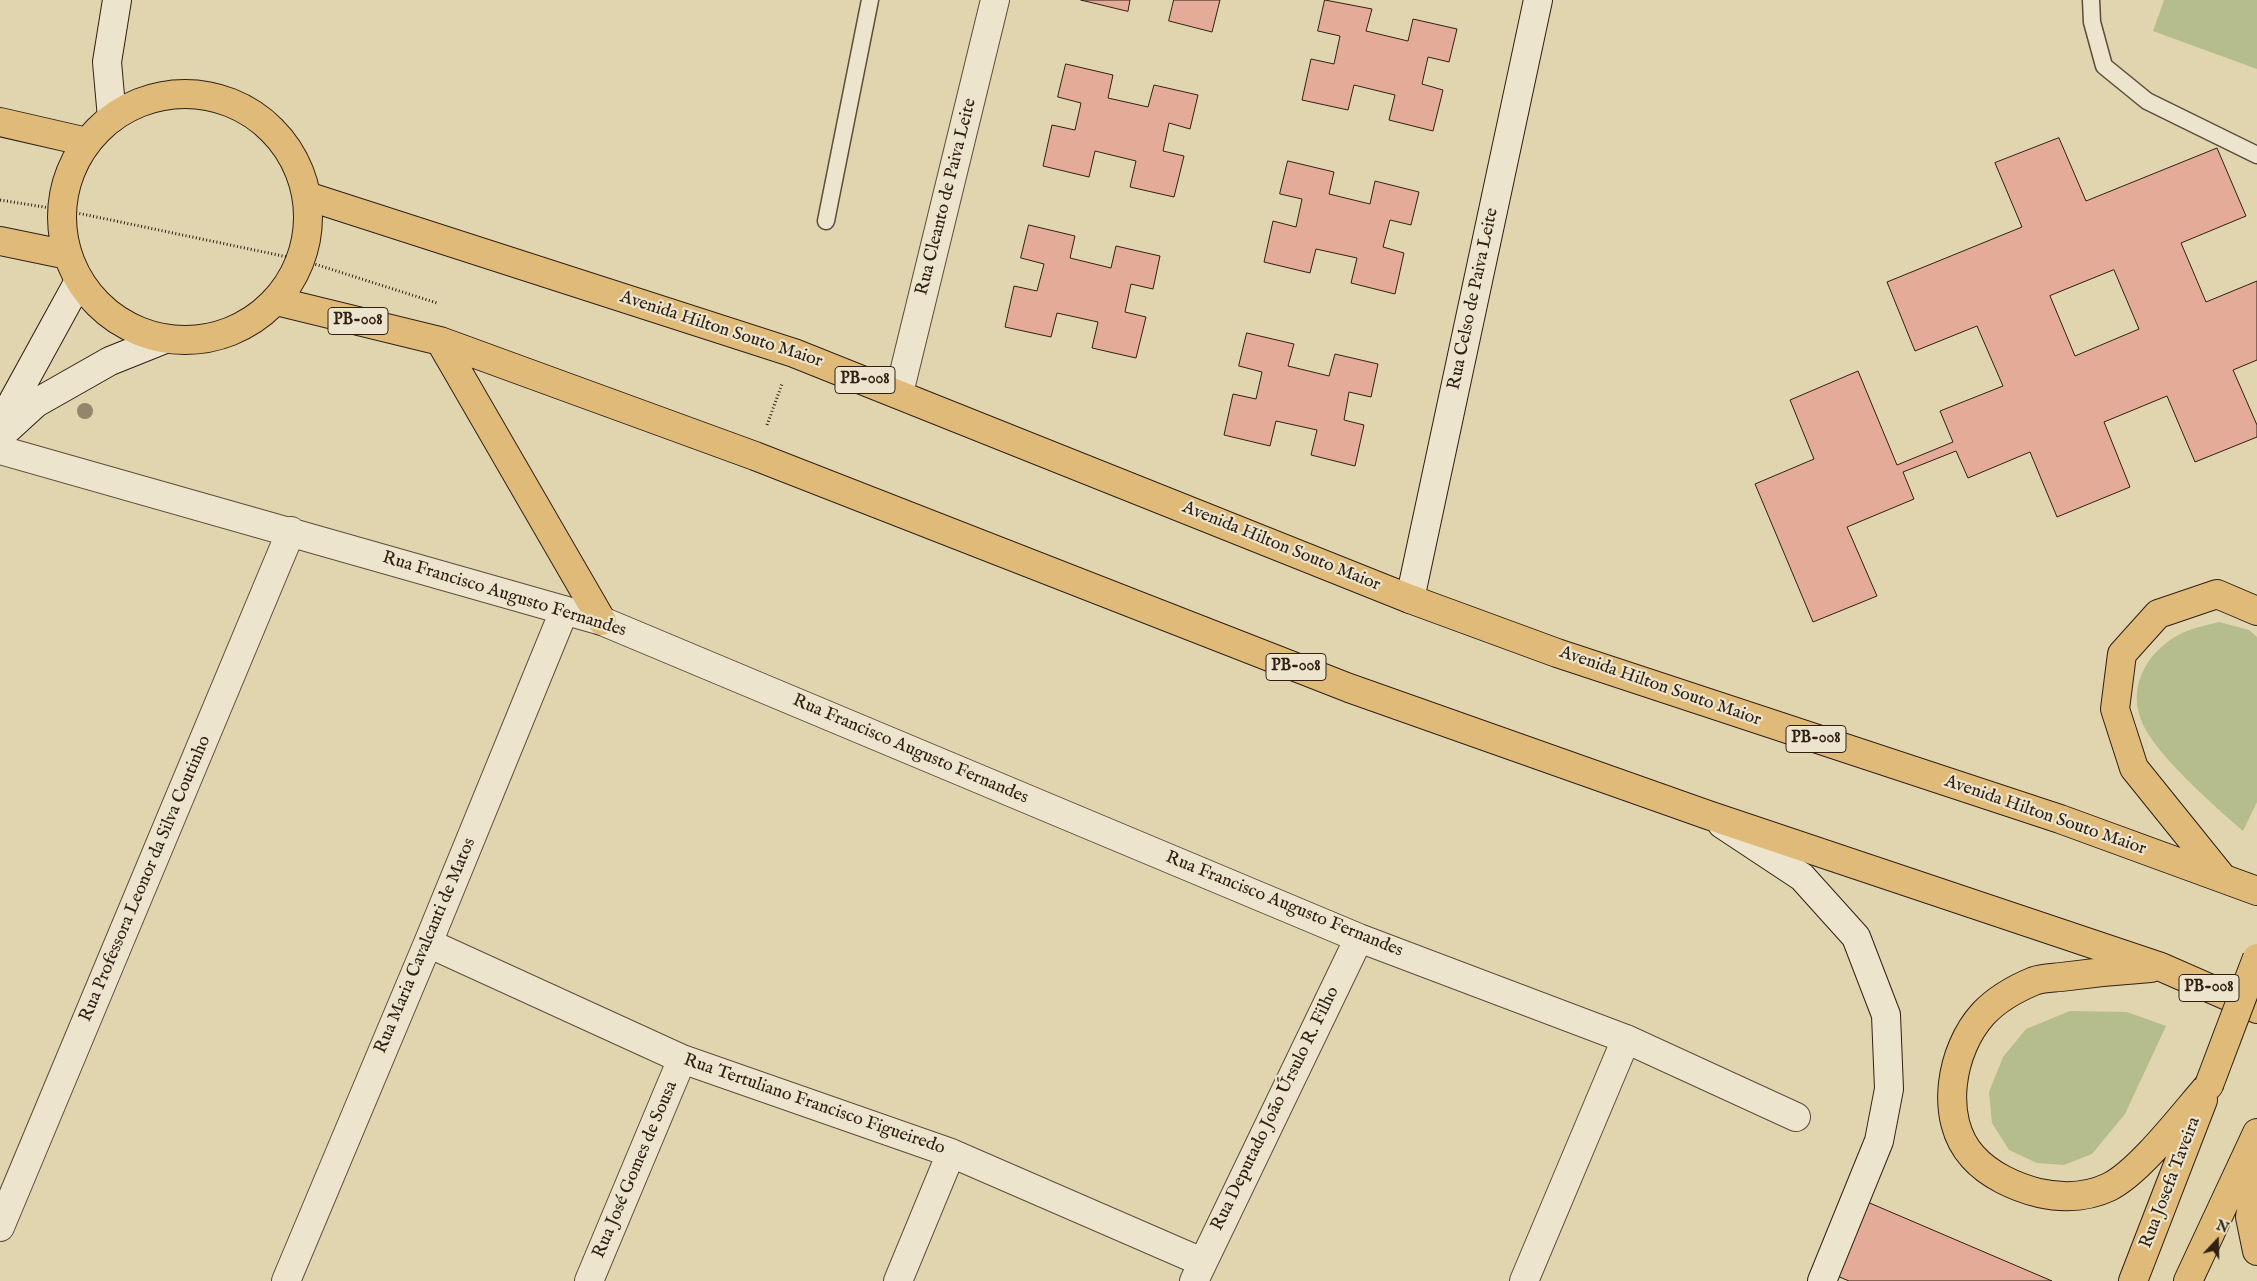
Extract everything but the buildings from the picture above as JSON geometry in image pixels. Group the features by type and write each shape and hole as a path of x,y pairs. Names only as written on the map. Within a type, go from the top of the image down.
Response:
{"main road":[{"path":"179,94 215,97 247,111 276,133 296,162 307,196 309,224 304,252 294,279 276,301 253,321 226,334 196,340 165,338 133,329 104,310 79,281 68,255 62,226 63,196 72,168 87,142 112,118 144,101 179,94"},
{"path":"0,122 87,142"},
{"name":"Avenida Hilton Souto Maior","path":"307,196 794,353 900,393 1410,599 1557,653 2060,819 2257,891"},
{"path":"0,242 68,255"},
{"name":"PB-008","path":"276,301 440,341 755,456 1348,688 1708,815 2161,967 2257,1009"},
{"path":"440,341 602,621"},
{"path":"2222,877 2134,768 2115,709 2122,654 2158,614 2217,594 2257,611"},
{"name":"Rua Josefa Taveira","path":"2133,1281 2257,958"},
{"path":"2161,967 2035,981 2002,998 1984,1014 1966,1039 1956,1066 1952,1086 1952,1109 1960,1134 1972,1156 1992,1174 2025,1190 2059,1197 2084,1195 2109,1187 2137,1166 2209,1085"},
{"path":"2188,1281 2257,1134"},
{"path":"2257,1177 2250,1217 2257,1251"}],"street":[{"path":"112,118 107,62 117,0"},
{"name":"Rua Cleanto de Paiva Leite","path":"900,393 995,0"},
{"name":"Rua Celso de Paiva Leite","path":"1410,599 1538,0"},
{"path":"0,425 79,281"},
{"path":"0,436 36,403 110,361 165,338"},
{"name":"Rua Francisco Augusto Fernandes","path":"0,450 291,531 602,621 1359,938 1626,1039 1796,1117"},
{"name":"Rua Professora Leonor da Silva Coutinho","path":"0,1227 291,531"},
{"name":"Rua Maria Cavalcanti de Matos","path":"286,1281 428,943 564,611"},
{"path":"1708,815 1802,877 1856,937 1886,1015 1889,1089 1879,1141 1822,1281"},
{"name":"Rua Deputado João Úrsulo R. Filho","path":"1198,1271 1359,938"},
{"name":"Rua Tertuliano Francisco Figueiredo","path":"428,943 682,1059 951,1153 1198,1271"},
{"path":"1524,1281 1626,1039"},
{"name":"Rua José Gomes de Sousa","path":"589,1281 682,1059"},
{"path":"898,1281 951,1153"}],"lane":[{"path":"826,221 870,0"},
{"path":"2091,0 2092,22 2104,66 2147,101 2257,155"}],"path":[{"path":"755,456 794,353"}],"green space":[{"path":"2164,0 2257,0 2257,69 2153,31"},
{"path":"2219,622 2249,630 2257,637 2257,802 2243,831 2186,779 2158,748 2141,720 2137,706 2139,680 2151,658 2160,648 2182,633"},
{"path":"2070,1011 2127,1012 2166,1026 2125,1114 2092,1154 2064,1165 2037,1163 2009,1150 1992,1123 1989,1092 2003,1057 2026,1029"}]}
